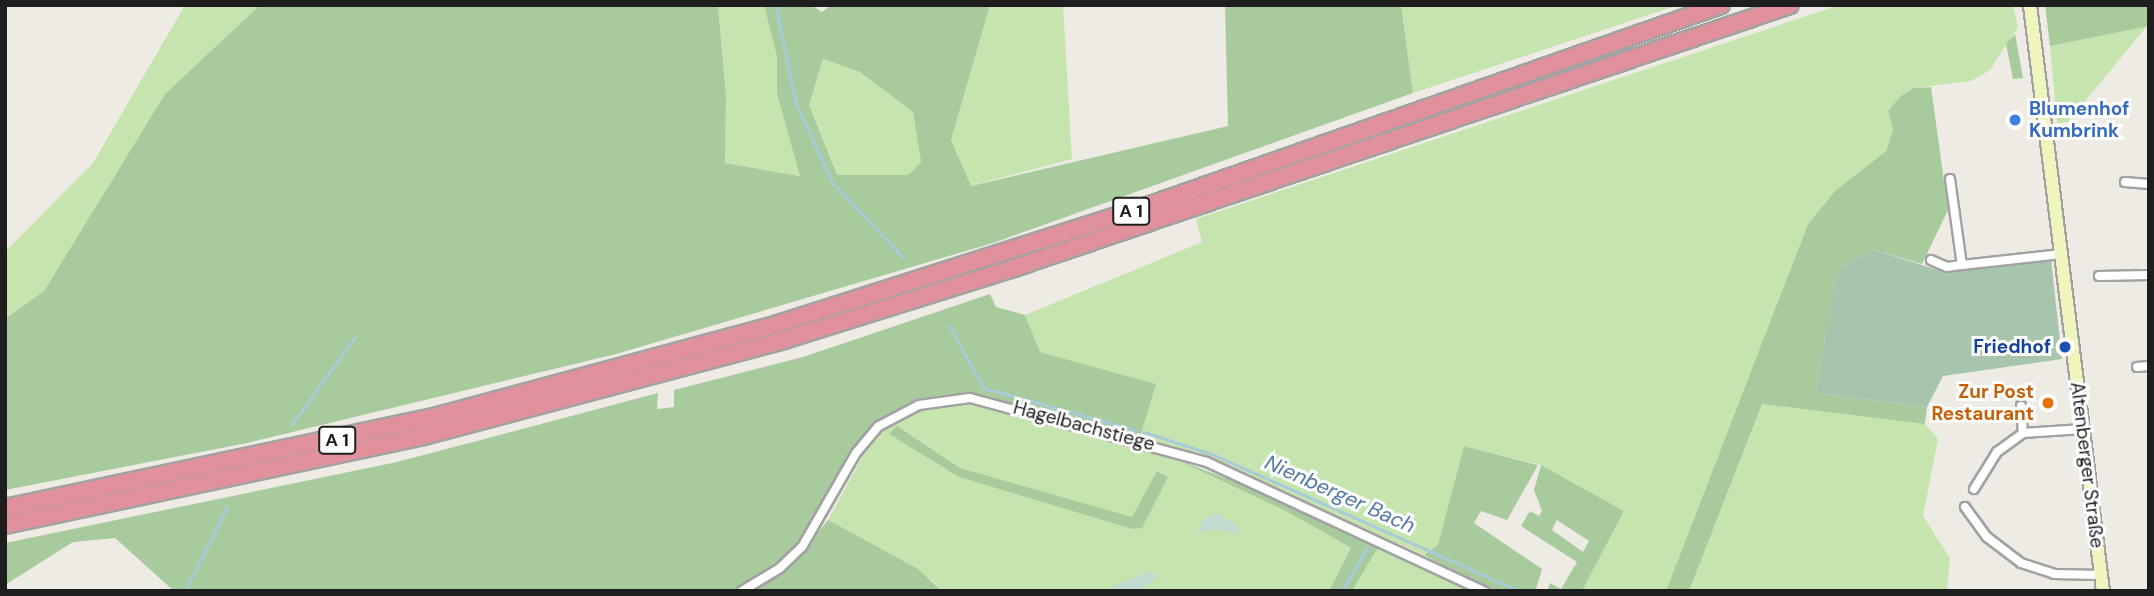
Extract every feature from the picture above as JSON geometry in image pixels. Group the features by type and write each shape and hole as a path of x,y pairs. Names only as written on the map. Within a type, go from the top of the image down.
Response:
{"highway":[{"name":"A 1","path":"5,508 321,443 671,355 1027,246 1721,5"},
{"name":"A 1","path":"5,525 318,461 667,373 1014,268 1790,5"}],"main road":[{"name":"Altenberger Straße","path":"2030,5 2103,591"}],"street":[{"path":"1950,179 1962,265"},
{"path":"2125,182 2149,184"},
{"path":"1931,260 1947,267 2061,254"},
{"path":"2099,276 2149,275"},
{"path":"2137,367 2149,366"},
{"name":"Hagelbachstiege","path":"742,591 779,568 802,547 856,453 879,426 919,405 970,398 1207,462 1484,591"},
{"path":"2021,406 2023,433"},
{"path":"1975,489 1997,453 2023,433 2083,429"},
{"path":"1965,507 1987,537 2021,563 2054,574 2101,575"}],"green space":[{"path":"185,5 260,5 165,94 44,291 5,319 5,252 93,163"},
{"path":"260,5 718,5 726,96 725,163 800,176 777,94 777,57 764,5 811,5 822,12 831,5 990,5 951,140 971,186 1228,126 1225,5 1401,5 1413,93 993,243 616,354 247,443 5,490 5,319 44,291 165,94","holes":["823,59 860,72 913,112 921,162 908,175 837,175 809,105"]},
{"path":"718,5 764,5 777,58 777,94 801,176 725,163 726,96"},
{"path":"990,5 1063,5 1072,159 970,186 951,140"},
{"path":"1401,5 1678,5 1413,93"},
{"path":"1839,5 2013,5 2018,27 1990,70 1971,81 1914,88 1888,111 1893,130 1886,151 1835,191 1808,224 1666,591 1582,591 1624,511 1541,465 1464,446 1438,545 1424,555 1226,466 1140,437 1155,384 1040,352 1025,315 1202,242 1196,219"},
{"path":"2045,5 2149,5 2149,26 2050,46"},
{"path":"2147,26 2068,122 2057,123 2050,46"},
{"path":"2015,34 2023,78 2013,79 2006,44"},
{"path":"823,59 860,72 913,112 921,162 908,175 837,175 809,105"},
{"path":"1931,87 1948,210 1922,264 1874,250 1844,265 1834,284 1816,393 1927,407 1925,424 1762,404 1689,591 1666,591 1808,224 1835,191 1886,151 1893,130 1888,111 1901,96 1914,88"},
{"path":"1874,250 1941,271 2051,259 2062,359 1943,376 1927,407 1816,393 1834,283 1844,265"},
{"path":"990,294 996,307 1025,315 1040,352 1156,384 1139,440 986,400 935,400 868,436 802,547 742,591 174,591 115,538 73,542 5,585 5,543 397,462 658,393 657,409 674,407 674,390 803,357"},
{"path":"973,400 1173,458 1284,510 1352,549 1329,591 942,591 933,581 828,520 872,439 895,419 927,405","holes":["897,426 960,468 1132,518 1157,471 1168,477 1132,529 959,477"]},
{"path":"1762,404 1925,424 1938,439 1923,516 1950,558 1947,591 1689,591"},
{"path":"897,426 960,468 1132,517 1157,471 1168,477 1142,528 1132,529 959,477 889,434"},
{"path":"1464,446 1538,465 1507,520 1481,511 1474,523 1542,569 1536,589 1540,591 1490,591 1424,555 1438,545"},
{"path":"1173,458 1241,484 1379,546 1352,591 1329,591 1351,548 1284,510"},
{"path":"1541,465 1624,511 1582,591 1547,591 1550,583 1561,589 1577,562 1521,526 1530,511 1539,516 1542,511 1534,490","holes":["1557,520 1589,541 1583,552 1552,530"]},
{"path":"1215,512 1238,526 1239,534 1215,529 1197,533 1200,523"},
{"path":"828,520 918,569 942,591 754,591 790,567"},
{"path":"1379,546 1462,586 1471,591 1352,591"},
{"path":"1148,571 1157,577 1141,591 1106,590"}],"waterway":[{"name":"Nienberger Bach","path":"776,5 796,103 833,183 903,257"},
{"name":"Nienberger Bach","path":"949,325 984,388 1135,430"},
{"path":"292,424 355,337"},
{"name":"Nienberger Bach","path":"1144,432 1212,454 1520,591"},
{"path":"185,591 227,507"},
{"path":"1342,591 1368,546"}],"place":[{"name":"Blumenhof Kumbrink","path":"2015,120"},
{"name":"Friedhof","path":"2065,347"},
{"name":"Zur Post Restaurant","path":"2048,403"}]}
